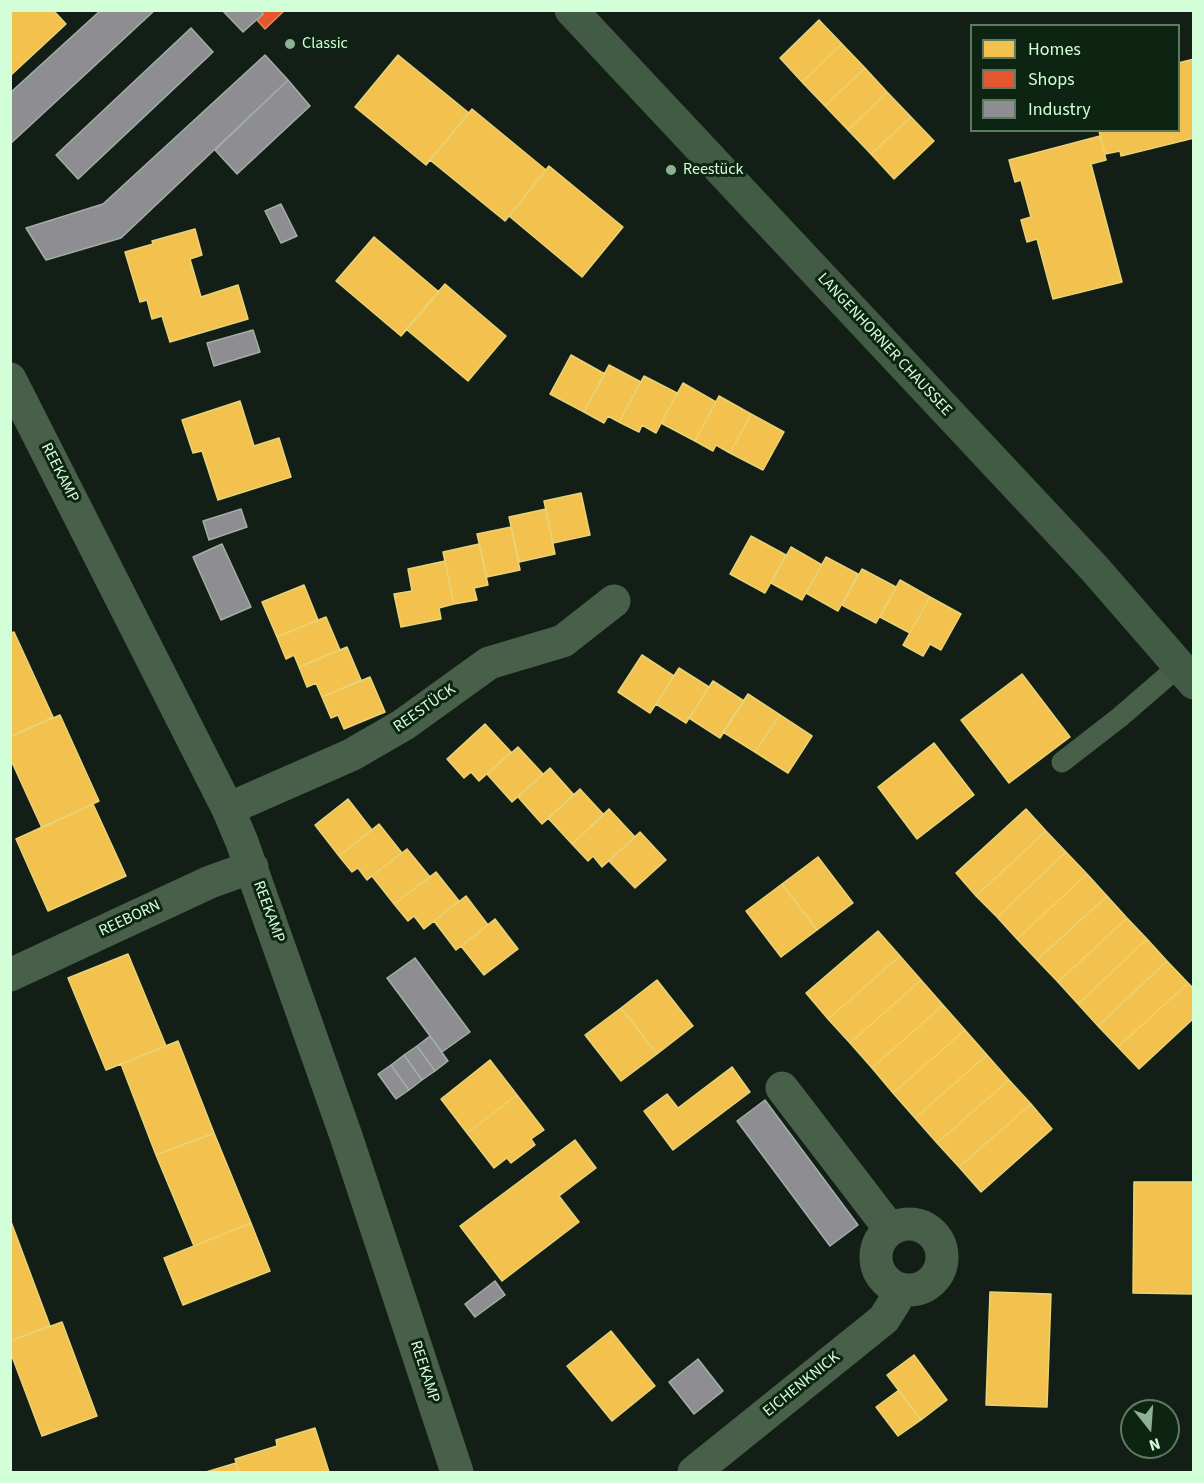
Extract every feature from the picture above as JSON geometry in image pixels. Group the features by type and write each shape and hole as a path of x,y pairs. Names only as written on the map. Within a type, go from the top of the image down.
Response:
{"main road":[{"name":"LANGENHORNER CHAUSSEE","path":"571,10 1094,568 1186,675"}],"street":[{"name":"REEKAMP","path":"10,379 228,809 252,867 346,1136 457,1473"},
{"name":"REESTÜCK","path":"228,809 351,755 404,725 489,663 563,641 614,601"},
{"name":"REEBORN","path":"10,975 210,882 252,867"},
{"path":"782,1088 890,1229"},
{"path":"901,1225 922,1226 932,1233 942,1252 942,1263 932,1281 923,1287 902,1290 885,1280 876,1263 876,1253 878,1244 890,1229 901,1225"},
{"name":"EICHENKNICK","path":"693,1473 884,1319 902,1290"}],"lane":[{"path":"1062,762 1120,717 1186,675"}],"building: Homes":[{"path":"10,10 53,10 66,24 10,76"},
{"path":"819,20 842,44 802,82 780,58"},
{"path":"842,44 865,68 825,106 802,82"},
{"path":"398,55 469,113 426,165 355,107"},
{"path":"1194,59 1194,138 1121,156 1120,151 1105,154 1099,132 1180,132 1180,62"},
{"path":"865,68 887,92 848,130 825,106"},
{"path":"887,92 911,117 871,154 848,130"},
{"path":"472,109 546,170 505,221 430,160"},
{"path":"911,117 934,141 894,179 871,154"},
{"path":"1100,136 1106,160 1091,164 1122,282 1053,299 1037,239 1027,242 1021,220 1031,217 1021,180 1015,182 1009,160"},
{"path":"549,166 623,227 582,277 509,216"},
{"path":"195,229 202,255 190,259 201,297 238,285 248,319 170,342 162,316 152,319 147,300 140,302 125,252 153,244 152,241"},
{"path":"374,237 439,292 401,336 336,281"},
{"path":"445,284 506,336 468,381 406,329"},
{"path":"571,355 605,374 584,412 550,394"},
{"path":"609,365 641,382 619,422 608,416 604,423 584,412"},
{"path":"644,376 677,393 656,433 642,425 639,432 619,422"},
{"path":"683,383 716,402 695,441 661,423"},
{"path":"719,396 751,414 730,453 716,445 713,451 695,441"},
{"path":"240,401 254,446 279,438 291,477 218,500 202,451 193,453 182,420"},
{"path":"751,414 784,432 763,470 730,453"},
{"path":"581,493 590,535 553,543 544,501"},
{"path":"546,509 555,554 519,562 509,517"},
{"path":"511,527 520,570 487,577 477,534"},
{"path":"751,536 786,555 765,593 730,574"},
{"path":"479,544 488,585 474,588 477,600 454,604 443,552"},
{"path":"791,547 822,565 802,600 771,583"},
{"path":"826,557 858,574 838,611 806,593"},
{"path":"445,561 454,604 439,608 441,619 401,627 394,594 412,591 408,569"},
{"path":"862,569 896,587 876,623 842,605"},
{"path":"900,580 930,597 910,633 880,617"},
{"path":"304,585 318,620 277,637 262,602"},
{"path":"930,597 961,614 941,650 930,644 923,656 903,645"},
{"path":"326,617 340,650 299,667 294,655 286,659 277,637"},
{"path":"14,632 53,717 10,737 10,633"},
{"path":"347,647 361,680 322,697 316,683 307,687 299,667"},
{"path":"642,655 674,676 650,713 618,692"},
{"path":"679,668 709,687 686,723 656,704"},
{"path":"1022,674 1070,737 1009,783 961,720"},
{"path":"370,677 385,712 344,729 338,715 331,718 322,697"},
{"path":"713,681 744,701 720,738 689,718"},
{"path":"748,694 780,715 755,752 723,732"},
{"path":"60,715 99,801 42,828 10,758 10,737"},
{"path":"780,715 812,736 788,773 755,752"},
{"path":"485,724 511,752 479,781 471,772 464,778 447,759"},
{"path":"934,743 974,795 917,839 878,787"},
{"path":"518,747 543,774 512,802 487,774"},
{"path":"550,768 574,795 542,824 518,797"},
{"path":"580,789 604,815 572,844 548,818"},
{"path":"348,799 372,830 339,856 315,825"},
{"path":"93,804 126,876 48,911 16,839"},
{"path":"609,809 635,837 602,867 593,856 588,861 572,844"},
{"path":"1026,809 1046,831 976,896 956,873"},
{"path":"379,824 402,853 367,880 358,868 352,872 339,856"},
{"path":"1046,831 1066,852 997,917 976,896"},
{"path":"640,832 666,860 635,888 609,861"},
{"path":"407,849 430,877 394,904 372,876"},
{"path":"1066,852 1087,874 1017,939 997,917"},
{"path":"818,857 853,903 817,930 782,884"},
{"path":"436,872 459,901 424,929 414,916 408,921 394,904"},
{"path":"1087,874 1107,896 1037,960 1017,939"},
{"path":"782,884 817,930 781,957 746,911"},
{"path":"466,896 488,925 456,950 434,921"},
{"path":"1107,896 1127,918 1058,982 1037,960"},
{"path":"1127,918 1147,939 1078,1004 1058,982"},
{"path":"495,919 518,949 484,975 461,946"},
{"path":"878,931 900,956 828,1019 806,993"},
{"path":"1147,939 1167,961 1098,1026 1078,1004"},
{"path":"128,954 166,1046 106,1070 68,978"},
{"path":"900,956 921,980 850,1043 828,1019"},
{"path":"1167,961 1188,983 1118,1047 1098,1026"},
{"path":"657,980 693,1026 657,1054 621,1008"},
{"path":"921,980 943,1005 872,1068 850,1043"},
{"path":"1188,983 1194,989 1194,1018 1139,1069 1118,1047"},
{"path":"943,1005 965,1030 893,1093 872,1068"},
{"path":"621,1008 657,1054 621,1081 585,1035"},
{"path":"965,1030 987,1055 915,1118 893,1093"},
{"path":"178,1041 214,1133 156,1155 121,1064"},
{"path":"987,1055 1009,1080 937,1143 915,1118"},
{"path":"490,1060 517,1095 467,1133 441,1099"},
{"path":"732,1067 750,1092 673,1150 644,1111 667,1094 678,1108"},
{"path":"1009,1080 1031,1104 959,1167 937,1143"},
{"path":"517,1095 544,1130 531,1139 535,1145 511,1163 507,1158 494,1168 467,1133"},
{"path":"1031,1104 1052,1129 981,1192 959,1167"},
{"path":"214,1133 251,1223 194,1246 156,1155"},
{"path":"575,1140 596,1168 559,1196 579,1222 502,1281 460,1226"},
{"path":"1134,1182 1194,1182 1193,1294 1133,1293"},
{"path":"10,1219 50,1326 10,1341"},
{"path":"251,1223 270,1271 183,1305 164,1258"},
{"path":"990,1292 1051,1294 1047,1407 986,1405"},
{"path":"62,1322 97,1416 42,1436 10,1351 10,1341"},
{"path":"611,1331 655,1386 612,1421 567,1366"},
{"path":"914,1355 947,1400 921,1420 887,1375"},
{"path":"899,1390 921,1420 898,1436 876,1407"},
{"path":"315,1428 329,1472 239,1472 235,1459 277,1446 276,1440"},
{"path":"236,1463 239,1472 206,1472"}],"building: Shops":[{"path":"260,10 285,10 265,29 257,20 263,14"}],"building: Industry":[{"path":"101,10 155,10 10,144 10,93"},
{"path":"222,10 260,10 263,14 243,32"},
{"path":"191,28 213,52 78,179 56,155"},
{"path":"265,55 288,80 121,238 46,260 26,228 103,204"},
{"path":"288,80 310,106 237,174 215,150"},
{"path":"281,204 297,236 281,243 265,211"},
{"path":"253,330 260,352 214,366 207,343"},
{"path":"241,509 247,527 209,540 203,521"},
{"path":"222,544 251,607 221,620 193,557"},
{"path":"415,958 470,1032 442,1052 387,978"},
{"path":"430,1036 448,1061 435,1071 417,1046"},
{"path":"417,1046 435,1071 422,1080 404,1055"},
{"path":"404,1055 422,1080 409,1090 391,1065"},
{"path":"391,1065 409,1090 396,1099 378,1074"},
{"path":"765,1100 858,1225 830,1246 737,1121"},
{"path":"495,1281 505,1295 475,1317 465,1304"},
{"path":"698,1359 723,1391 694,1414 669,1382"}],"place":[{"name":"Classic","path":"290,44"},
{"name":"Reestück","path":"671,170"}]}
